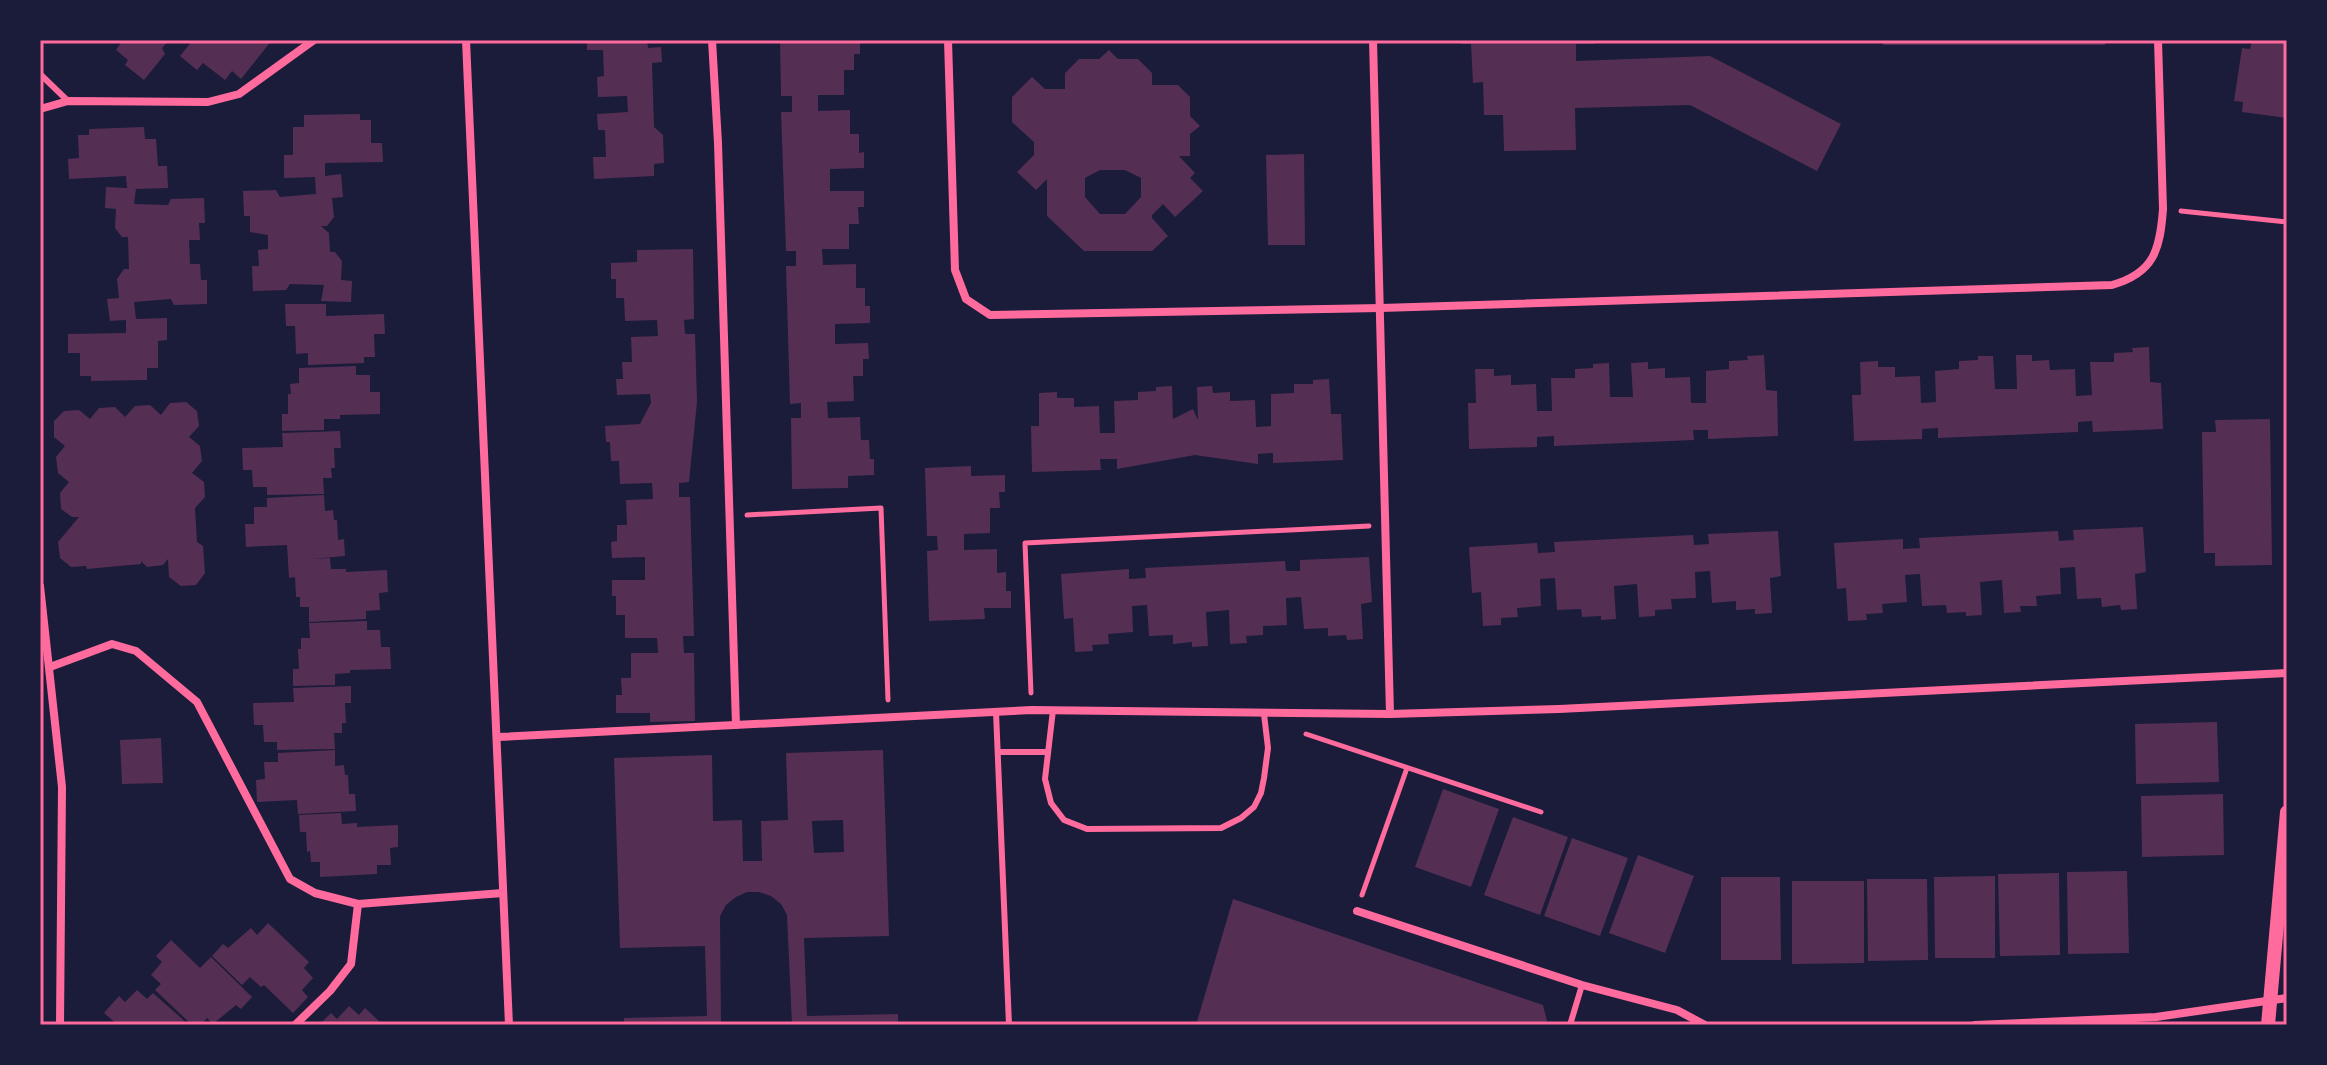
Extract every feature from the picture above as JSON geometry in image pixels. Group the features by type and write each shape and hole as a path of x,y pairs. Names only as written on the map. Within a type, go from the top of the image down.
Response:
{"street":[{"path":"40,109 68,101 208,102 239,94 314,40"},
{"path":"466,40 509,1025"},
{"path":"712,40 736,725"},
{"path":"948,40 955,270 966,299 990,315 1381,308 2112,285 2133,279 2148,266 2158,247 2163,209 2158,40"},
{"path":"1373,40 1390,714"},
{"path":"40,586 62,787 60,1025"},
{"path":"50,667 112,644 136,651 197,702 290,879 315,893 358,904 503,893"},
{"path":"498,737 1032,710 1264,717 1559,709 2287,673"},
{"path":"2268,1025 2287,812"},
{"path":"295,1025 330,991 351,964 358,904"},
{"path":"1357,911 1582,985 1677,1010 1705,1025"},
{"path":"1975,1025 2156,1017 2287,998"}],"lane":[{"path":"40,74 68,101"},
{"path":"1053,710 1045,779 1051,803 1064,820 1087,829 1221,828 1254,807 1261,793 1268,748 1264,717"},
{"path":"996,712 1009,1025"},
{"path":"998,752 1047,752"},
{"path":"1570,1025 1582,985"}],"path":[{"path":"2163,209 2287,222"},
{"path":"729,516 881,508 889,717"},
{"path":"1032,710 1025,543 1386,526"},
{"path":"1264,717 1541,812"},
{"path":"1357,911 1407,768"}],"building":[{"path":"123,40 169,40 162,48 165,54 144,80 125,65 128,60 116,50"},
{"path":"193,40 272,40 241,79 232,71 225,80 203,63 197,70 180,56"},
{"path":"587,40 647,40 648,48 661,47 662,62 652,63 654,127 663,135 664,163 654,164 654,176 594,179 593,157 606,157 605,130 598,130 597,114 628,112 627,96 598,97 597,77 604,76 603,50 587,50"},
{"path":"780,40 860,40 860,54 854,54 854,70 844,70 844,95 818,95 818,111 850,110 850,134 859,134 859,153 864,152 864,168 830,169 830,191 864,191 864,207 858,207 859,224 849,224 849,249 822,249 823,265 856,264 856,288 865,288 865,306 870,306 870,323 835,324 835,344 868,343 869,359 863,359 863,376 853,376 854,401 827,402 828,418 860,417 861,440 869,440 870,459 874,459 874,475 848,476 848,488 792,489 791,418 801,418 801,403 790,404 786,266 796,266 796,251 786,251 781,112 792,112 792,96 781,96"},
{"path":"1461,40 1595,40 1595,44 1576,44 1576,61 1710,56 1841,124 1817,171 1690,105 1575,108 1576,150 1504,151 1503,115 1484,115 1483,82 1473,83 1471,44 1461,44"},
{"path":"1883,40 2105,40 2105,45 1883,45"},
{"path":"2252,40 2287,40 2287,118 2242,112 2243,102 2234,101 2242,48 2250,49"},
{"path":"1109,50 1118,59 1138,59 1152,73 1152,85 1178,85 1190,97 1190,116 1200,126 1190,134 1190,156 1179,156 1195,173 1190,178 1203,191 1175,217 1163,204 1152,215 1168,236 1152,251 1084,251 1047,216 1047,179 1036,190 1017,172 1034,155 1034,142 1012,122 1012,97 1032,77 1045,89 1065,89 1065,73 1079,59 1099,59","holes":["1100,170 1125,170 1141,178 1141,197 1125,214 1100,214 1085,197 1085,178"]},
{"path":"360,114 360,120 371,120 371,143 382,143 383,162 325,163 325,176 341,174 343,197 332,198 334,217 327,226 321,226 329,233 330,252 335,252 342,261 341,280 352,281 351,302 321,301 324,285 290,284 286,290 253,291 252,266 259,266 258,250 268,249 268,235 250,232 250,216 244,216 243,191 276,190 280,197 316,194 315,177 284,178 284,155 293,155 293,127 304,127 304,115"},
{"path":"144,127 145,139 156,139 158,166 167,166 168,188 136,189 134,204 168,205 171,199 204,198 205,223 199,223 200,240 189,240 190,264 200,264 201,280 207,280 207,304 174,305 171,299 134,302 136,319 167,318 167,340 158,341 158,368 147,368 147,380 91,381 91,376 80,376 80,353 68,353 68,334 126,333 126,320 110,321 107,299 119,298 117,279 124,269 129,269 128,237 122,237 115,228 116,209 105,208 106,187 127,188 126,176 69,179 68,159 79,158 78,135 89,135 89,129"},
{"path":"1304,154 1305,245 1268,245 1266,155"},
{"path":"693,249 694,319 684,320 685,334 695,334 697,402 689,482 679,483 679,497 690,497 694,636 683,636 684,653 694,653 695,721 650,722 650,713 616,713 616,695 622,695 621,678 631,678 631,653 658,653 657,638 625,638 625,615 616,615 616,596 612,596 612,580 645,580 645,557 612,558 611,542 617,541 617,525 627,525 626,500 653,499 652,483 620,484 619,461 611,461 605,426 640,424 651,403 650,394 617,395 616,379 623,379 622,362 632,362 631,337 658,336 657,320 625,321 624,298 616,298 616,279 611,279 611,263 637,262 637,250"},
{"path":"285,304 326,304 326,316 384,314 385,334 374,334 375,357 364,357 364,363 308,365 308,353 296,354 295,326 286,326"},
{"path":"2149,347 2150,382 2161,383 2163,429 2093,432 2092,421 2078,422 2078,432 1938,438 1938,428 1922,429 1922,439 1854,441 1852,395 1861,395 1860,362 1878,361 1878,367 1895,367 1895,377 1920,376 1921,403 1936,402 1935,371 1959,369 1959,361 1978,360 1978,356 1993,356 1995,389 2017,389 2016,355 2032,355 2032,361 2049,360 2050,370 2075,369 2076,396 2092,395 2090,362 2114,362 2114,353"},
{"path":"1764,355 1766,390 1777,391 1778,436 1708,439 1708,430 1693,430 1694,440 1554,446 1554,436 1537,437 1537,447 1469,449 1468,403 1476,403 1475,369 1494,369 1494,376 1511,375 1511,385 1536,384 1537,411 1552,411 1551,378 1575,378 1575,369 1593,368 1593,364 1609,363 1610,397 1633,397 1631,363 1648,362 1648,369 1665,368 1665,378 1690,377 1691,403 1706,403 1706,371 1729,369 1729,361"},
{"path":"356,366 356,375 370,375 370,392 380,392 380,414 340,415 340,419 324,419 324,430 282,431 282,414 288,414 290,384 299,383 299,368"},
{"path":"1329,379 1331,414 1341,414 1343,460 1273,463 1273,453 1258,454 1258,464 1195,455 1117,469 1117,459 1100,459 1101,470 1032,472 1031,426 1039,426 1039,393 1057,392 1057,398 1074,398 1074,407 1099,406 1100,433 1115,433 1114,401 1138,400 1138,392 1172,386 1173,419 1193,409 1198,420 1197,387 1212,386 1213,393 1230,392 1230,401 1255,400 1256,427 1271,426 1271,394 1294,393 1294,384 1313,384 1313,380"},
{"path":"186,402 197,411 199,426 189,437 200,446 202,461 192,473 204,482 205,497 195,508 197,542 203,546 205,573 196,585 181,586 169,577 168,559 163,565 147,567 141,561 141,564 87,569 86,566 71,567 60,558 58,542 79,517 72,517 61,509 60,493 69,482 58,473 56,457 65,446 54,437 54,421 64,411 79,410 90,419 99,408 115,407 125,417 135,406 150,405 161,415 170,403"},
{"path":"2270,419 2272,565 2215,566 2215,553 2204,553 2202,432 2216,432 2215,420"},
{"path":"340,431 341,448 334,448 335,468 331,468 332,478 323,478 324,494 267,495 267,487 253,487 252,470 243,470 242,448 283,447 282,433"},
{"path":"971,466 971,476 1005,475 1005,492 999,492 1000,508 990,508 990,533 964,534 964,550 997,549 997,573 1006,572 1006,591 1011,591 1011,608 984,608 985,619 929,621 927,551 938,550 937,536 927,536 925,468"},
{"path":"324,495 325,511 333,510 334,520 337,520 338,540 344,539 345,556 312,559 330,558 331,569 346,569 346,572 387,570 388,592 379,593 380,610 366,611 366,619 309,622 309,607 300,607 295,577 289,578 287,545 246,547 245,524 254,524 254,507 267,507 267,498"},
{"path":"2143,527 2146,572 2135,574 2137,609 2121,610 2120,605 2102,607 2101,598 2077,599 2075,567 2060,568 2061,594 2036,596 2037,606 2020,606 2021,612 2004,613 2002,580 1980,582 1982,615 1947,613 1946,605 1922,606 1920,574 1905,575 1907,602 1882,604 1883,613 1866,614 1867,620 1848,621 1846,588 1837,589 1834,543 1903,539 1903,549 1920,548 1919,538 2058,531 2059,541 2074,540 2073,530"},
{"path":"1778,531 1781,576 1770,578 1772,613 1755,614 1755,609 1736,610 1736,601 1712,603 1710,571 1695,572 1696,598 1671,599 1672,609 1655,610 1655,616 1639,617 1637,584 1614,586 1616,619 1582,617 1581,609 1557,610 1555,578 1540,579 1541,606 1517,608 1518,617 1501,618 1501,625 1483,626 1481,592 1472,593 1469,547 1537,543 1538,553 1555,552 1554,542 1693,535 1694,545 1709,544 1708,534"},
{"path":"1369,557 1372,602 1361,604 1363,639 1347,640 1346,635 1328,636 1328,628 1304,629 1301,597 1286,598 1287,625 1263,626 1263,635 1246,636 1247,643 1230,644 1229,610 1206,612 1208,646 1192,647 1192,642 1173,644 1173,635 1149,636 1147,605 1132,606 1133,632 1108,634 1109,644 1092,645 1093,651 1075,652 1073,618 1064,619 1061,574 1129,569 1129,579 1146,578 1145,568 1285,561 1286,571 1300,571 1300,560"},
{"path":"367,621 367,630 380,630 381,647 390,647 391,669 350,670 350,673 335,674 335,685 293,686 293,669 299,669 301,638 310,638 309,623"},
{"path":"351,686 351,703 345,703 346,723 342,723 342,733 334,733 335,749 277,750 277,742 264,742 263,725 254,725 253,703 294,702 293,688"},
{"path":"2217,722 2219,782 2136,784 2135,724"},
{"path":"161,738 163,783 122,784 120,740"},
{"path":"335,750 335,766 344,765 349,794 355,794 356,811 298,814 297,800 257,802 256,780 265,779 264,762 278,762 278,753"},
{"path":"883,750 889,936 804,938 807,1016 898,1014 898,1025 792,1025 787,915 781,904 771,896 747,892 726,905 720,916 721,1025 624,1025 624,1018 707,1016 705,946 620,948 614,758 712,755 713,821 742,820 743,861 762,861 761,821 788,820 786,753","holes":["843,820 844,852 814,853 812,821"]},
{"path":"1443,789 1499,809 1471,887 1415,867"},
{"path":"2223,794 2224,855 2142,857 2141,796"},
{"path":"341,813 342,824 357,823 357,827 398,825 398,847 390,848 391,865 377,865 377,874 320,877 320,862 311,862 306,832 300,832 299,815"},
{"path":"1513,817 1568,837 1540,915 1484,895"},
{"path":"1572,838 1628,858 1600,936 1544,916"},
{"path":"1638,855 1694,876 1665,953 1609,933"},
{"path":"2127,871 2129,953 2068,954 2067,872"},
{"path":"2059,873 2060,955 2000,956 1998,874"},
{"path":"1995,876 1995,958 1935,958 1934,877"},
{"path":"1721,877 1780,877 1781,960 1721,960"},
{"path":"1867,879 1927,879 1928,960 1868,961"},
{"path":"1792,881 1864,881 1864,963 1792,964"},
{"path":"1233,899 1543,1005 1548,1025 1196,1025"},
{"path":"268,923 309,962 304,968 313,978 302,990 308,997 293,1013 264,985 261,987 250,977 242,985 212,956 223,944 228,948 251,928 257,935"},
{"path":"171,940 200,968 211,957 252,997 241,1009 236,1005 213,1024 207,1018 201,1025 192,1025 155,990 161,984 151,975 162,962 156,956"},
{"path":"137,990 147,999 153,993 189,1025 118,1025 104,1013 119,996 125,1002"},
{"path":"349,1006 359,1015 365,1008 383,1025 319,1025 331,1013 337,1019"}]}
